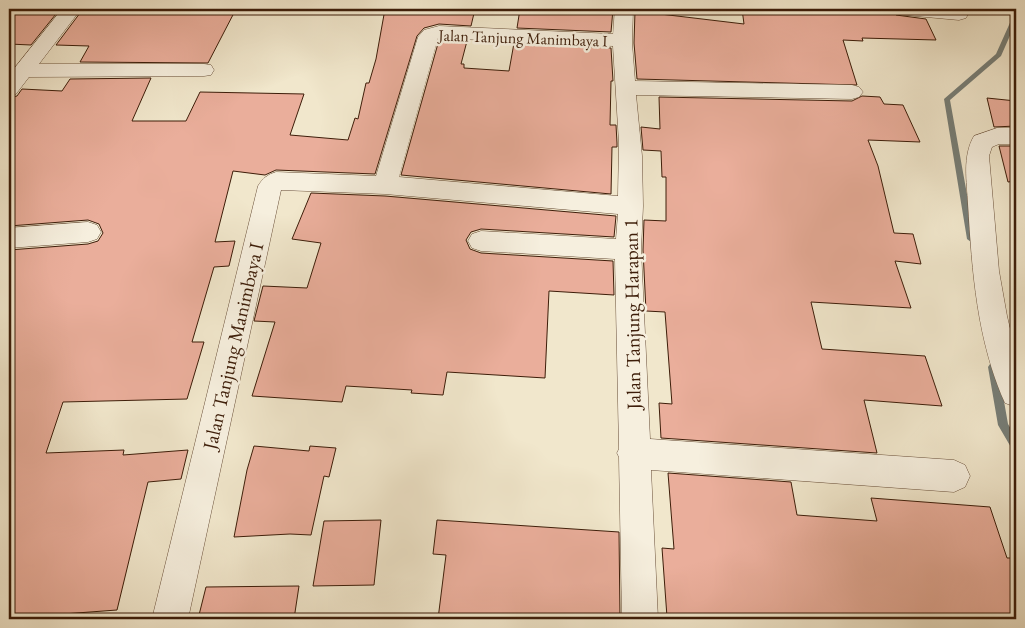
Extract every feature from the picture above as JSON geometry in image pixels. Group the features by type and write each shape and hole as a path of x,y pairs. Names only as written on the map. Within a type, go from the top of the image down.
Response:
{"street":[{"path":"9,89 72,9"},
{"name":"Jalan Tanjung Harapan 1","path":"624,9 626,88 630,144 631,206 628,250 633,453 640,619"},
{"path":"904,9 959,14"},
{"name":"Jalan Tanjung Manimbaya I","path":"386,185 428,37 431,34 439,32 624,41"},
{"path":"23,71 204,70"},
{"path":"626,88 852,92"},
{"path":"1016,136 997,136 982,142 978,156 984,256 993,317 1007,376 1016,393"},
{"name":"Jalan Tanjung Manimbaya I","path":"170,619 270,186 276,182 284,181 386,185 631,206"},
{"path":"9,238 88,232"},
{"path":"481,241 628,250"},
{"path":"633,453 954,476"}],"building":[{"path":"9,9 60,9 31,45 9,44"},
{"path":"83,9 236,9 208,63 80,62 89,46 56,45"},
{"path":"385,9 475,9 471,26 439,24 424,28 417,36 375,174 276,170 265,175 233,171 215,242 235,241 229,266 214,267 192,342 204,342 187,399 63,402 46,453 124,450 123,455 188,450 181,479 148,482 117,610 9,618 9,250 88,244 98,241 103,233 99,224 88,220 9,226 9,98 17,96 22,89 62,91 70,79 151,78 132,121 186,121 200,92 304,94 290,135 348,140 355,118 358,119 366,83 369,83 376,59"},
{"path":"520,9 613,9 611,32 517,28"},
{"path":"742,9 893,9 896,15 926,19 936,40 862,38 863,41 843,40 857,85 637,79 634,43 635,11 744,24"},
{"path":"439,40 467,41 461,64 464,64 464,68 509,71 514,43 611,48 613,81 611,81 610,125 616,125 617,147 612,147 611,194 401,175"},
{"path":"862,96 880,97 884,104 903,105 920,142 868,140 878,166 894,233 913,234 921,264 895,261 911,308 811,302 822,349 925,356 942,406 864,400 877,453 661,438 659,403 672,404 665,312 646,311 643,250 644,220 666,221 666,177 662,177 661,151 643,150 641,127 660,129 659,97 852,101"},
{"path":"987,98 1016,101 1016,126 994,127"},
{"path":"999,146 1016,146 1016,181 1008,182"},
{"path":"311,193 385,196 616,216 614,237 481,229 471,232 466,240 470,249 481,253 613,261 614,295 549,291 545,378 447,372 443,395 411,393 412,390 346,386 342,402 252,396 275,322 254,321 263,286 307,288 321,243 292,239"},
{"path":"254,446 309,451 310,446 336,448 329,477 324,476 311,535 290,534 234,537 247,470"},
{"path":"668,473 791,482 797,515 877,521 871,498 990,507 1007,558 1012,558 1016,570 1016,619 768,619 738,617 739,619 690,619 667,617 662,548 674,549"},
{"path":"381,520 374,585 313,586 324,521"},
{"path":"437,520 619,532 620,619 438,619 446,555 433,554"},
{"path":"299,586 294,619 198,619 206,587"}],"waterway":[{"path":"971,239 947,99 999,55 1016,16"},
{"path":"993,367 1003,425 1016,446"}]}
